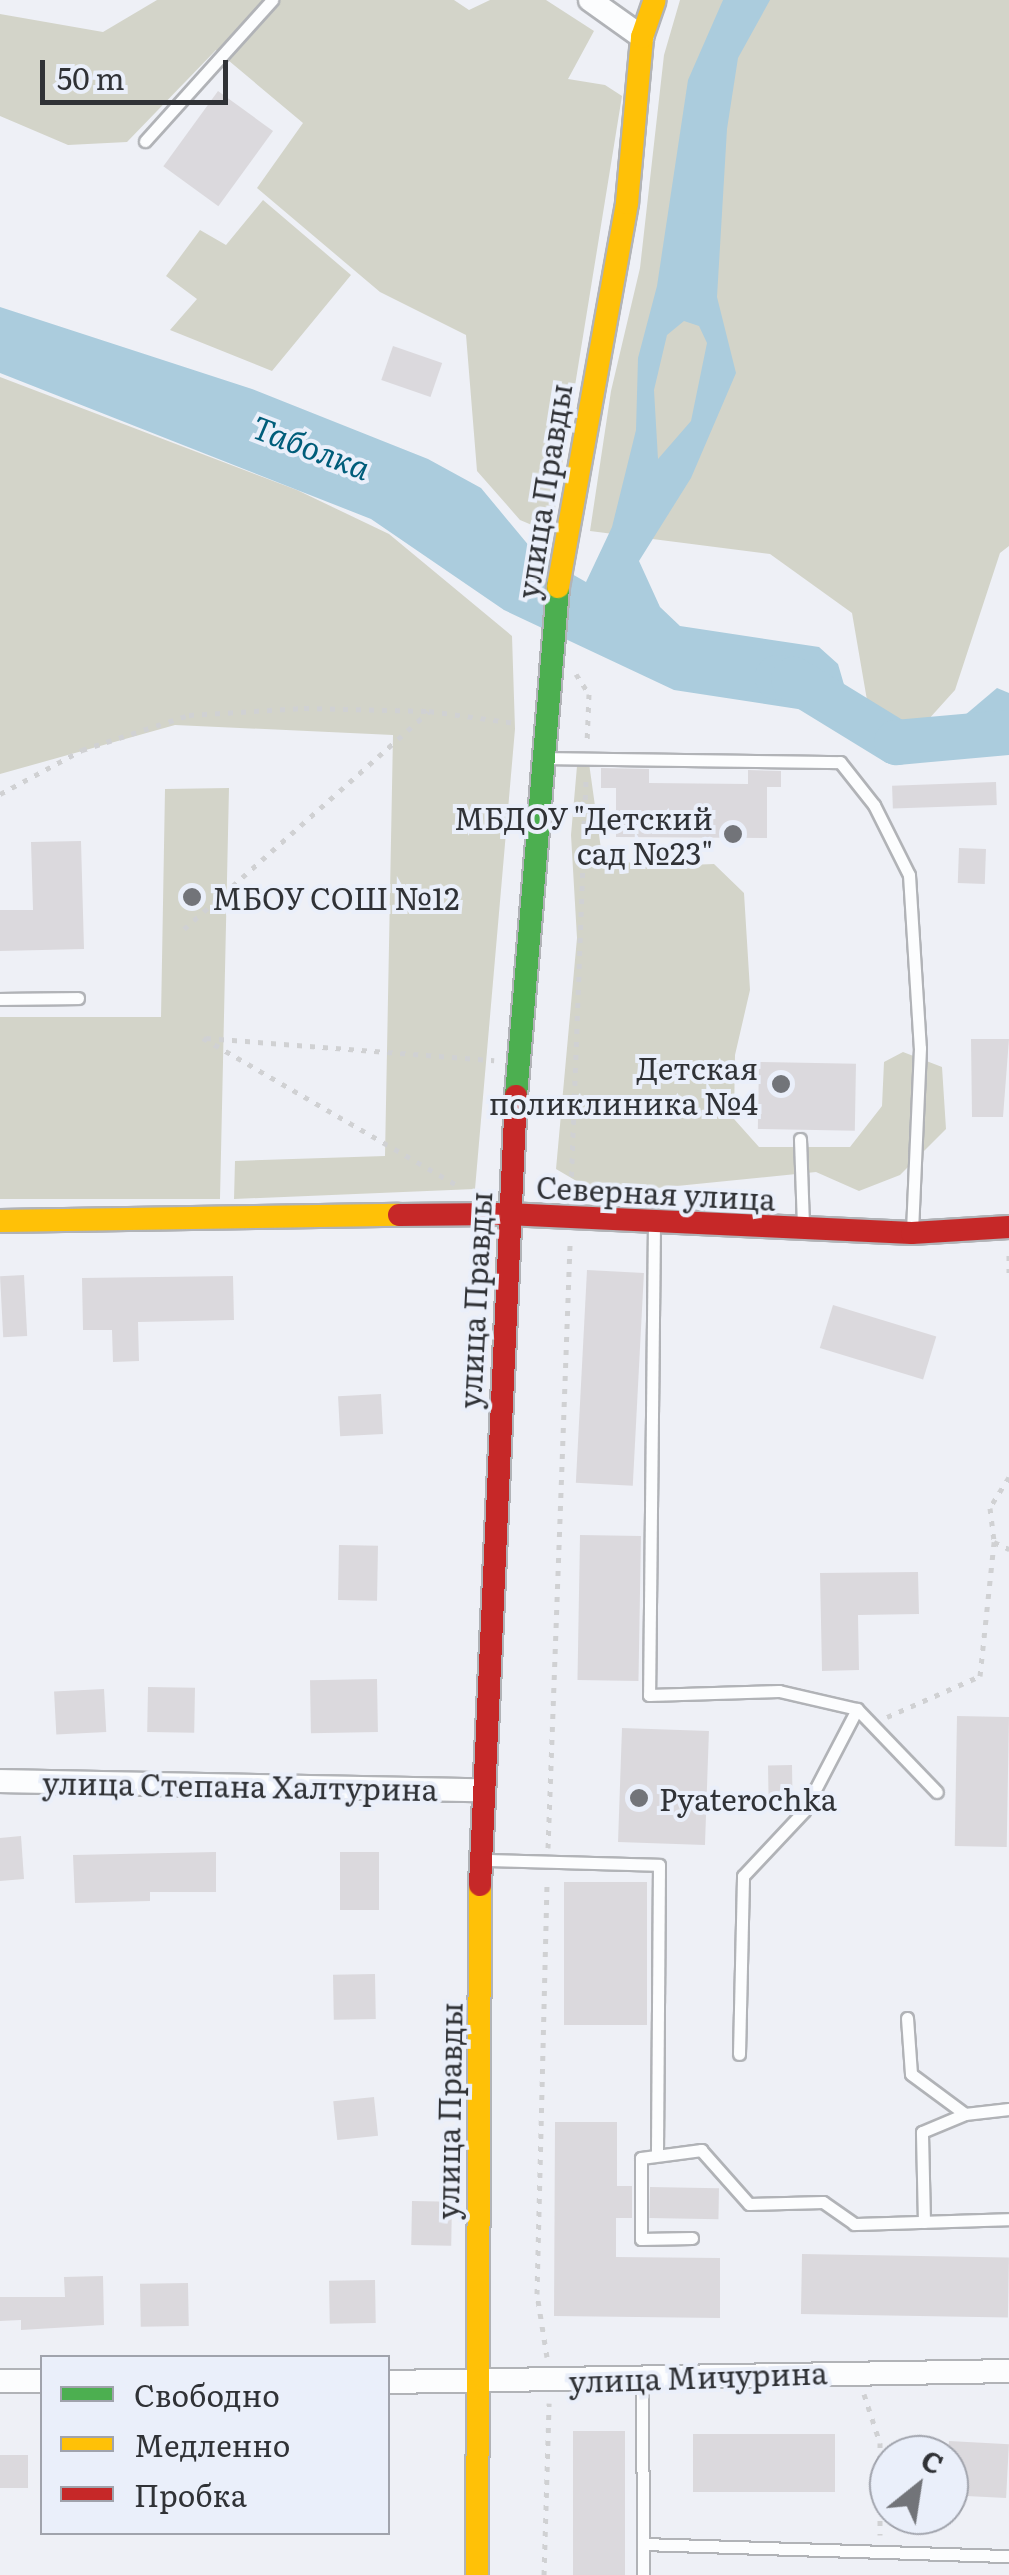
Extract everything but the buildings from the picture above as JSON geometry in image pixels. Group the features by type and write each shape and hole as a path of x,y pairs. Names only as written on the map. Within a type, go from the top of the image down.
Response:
{"street":[{"path":"590,0 642,38"},
{"name":"улица Правды","path":"477,2575 480,1790 508,1214 548,651 580,436 627,202 642,38 655,0"},
{"name":"Северная улица","path":"0,1221 508,1214 804,1230 912,1232 1009,1227"},
{"name":"улица Степана Халтурина","path":"0,1781 480,1790"},
{"name":"улица Мичурина","path":"390,2382 1009,2371"},
{"path":"0,2381 40,2381"}],"lane":[{"path":"145,141 272,0"},
{"path":"541,758 840,762 874,805 909,875 920,1048 912,1232"},
{"path":"0,999 78,998"},
{"path":"800,1139 804,1230"},
{"path":"654,1224 649,1695 779,1691 857,1709 937,1792"},
{"path":"739,2054 743,1876 804,1811 857,1709"},
{"path":"481,1860 659,1865 657,2156"},
{"path":"907,2018 912,2074 965,2114"},
{"path":"924,2222 922,2132 965,2114 1009,2110"},
{"path":"692,2238 641,2238 640,2158 701,2150 749,2204 823,2202 854,2224 1009,2219"},
{"path":"642,2375 642,2575"},
{"path":"642,2544 1009,2556"}],"path":[{"path":"544,2575 550,2381 538,2294 547,1861 589,694 572,667"},
{"path":"0,794 82,750 188,715 304,708 429,712 544,726"},
{"path":"184,929 429,712"},
{"path":"474,1194 203,1038 520,1062"},
{"path":"872,1724 980,1676 994,1542 990,1508 1009,1477"},
{"path":"994,1542 1009,1549"},
{"path":"858,2372 880,2443 880,2553"}],"shaded area":[{"path":"157,0 454,0 469,10 490,0 546,0 594,31 568,79 605,85 622,96 554,515 539,528 520,520 477,471 466,335 380,292 257,188 303,123 216,50 127,142 68,145 0,116 0,14 103,32"},
{"path":"680,0 1009,0 1009,546 1000,553 955,690 918,731 868,706 852,613 770,554 590,531 611,391 640,268 664,55"},
{"path":"263,200 351,275 272,371 170,330 197,299 166,276 200,230 226,245"},
{"path":"0,377 297,490 389,534 512,636 515,729 475,1189 234,1199 235,1161 385,1156 393,735 175,725 0,774"},
{"path":"589,763 601,849 639,867 714,864 744,893 750,990 735,1055 734,1119 759,1147 850,1147 882,1106 884,1062 903,1052 942,1067 946,1129 900,1175 859,1191 816,1172 647,1189 585,1186 556,1169 577,938 571,835 577,766"},
{"path":"229,788 220,1199 0,1199 0,1017 161,1017 165,789"}],"water":[{"path":"723,0 770,0 738,58 727,129 717,297 736,373 691,478 639,561 660,607 680,626 819,647 838,664 845,688 824,713 674,690 504,610 371,519 0,373 0,307 252,389 428,459 481,488 535,553 586,582 612,527 636,430 638,358 657,286 688,80","holes":["684,321 699,326 707,343 691,421 658,459 654,390 667,335"]},
{"path":"997,688 1009,693 1009,741 953,746 945,732"}],"waterway":[{"name":"Таболка","path":"777,677 793,679 896,742 1009,732"}],"traffic: fast":[{"path":"516,1096 558,587"}],"traffic: slow":[{"path":"558,587 627,203 642,37 655,0"},
{"path":"0,1221 399,1215"},
{"path":"477,2575 480,1885"}],"traffic: jam":[{"path":"480,1885 516,1096"},
{"path":"399,1215 507,1214 912,1233 1009,1227"}],"place":[{"name":"МБДОУ \"Детский сад №23\"","path":"733,834"},
{"name":"МБОУ СОШ №12","path":"192,897"},
{"name":"Детская поликлиника №4","path":"781,1084"},
{"name":"Pyaterochka","path":"639,1798"}]}
